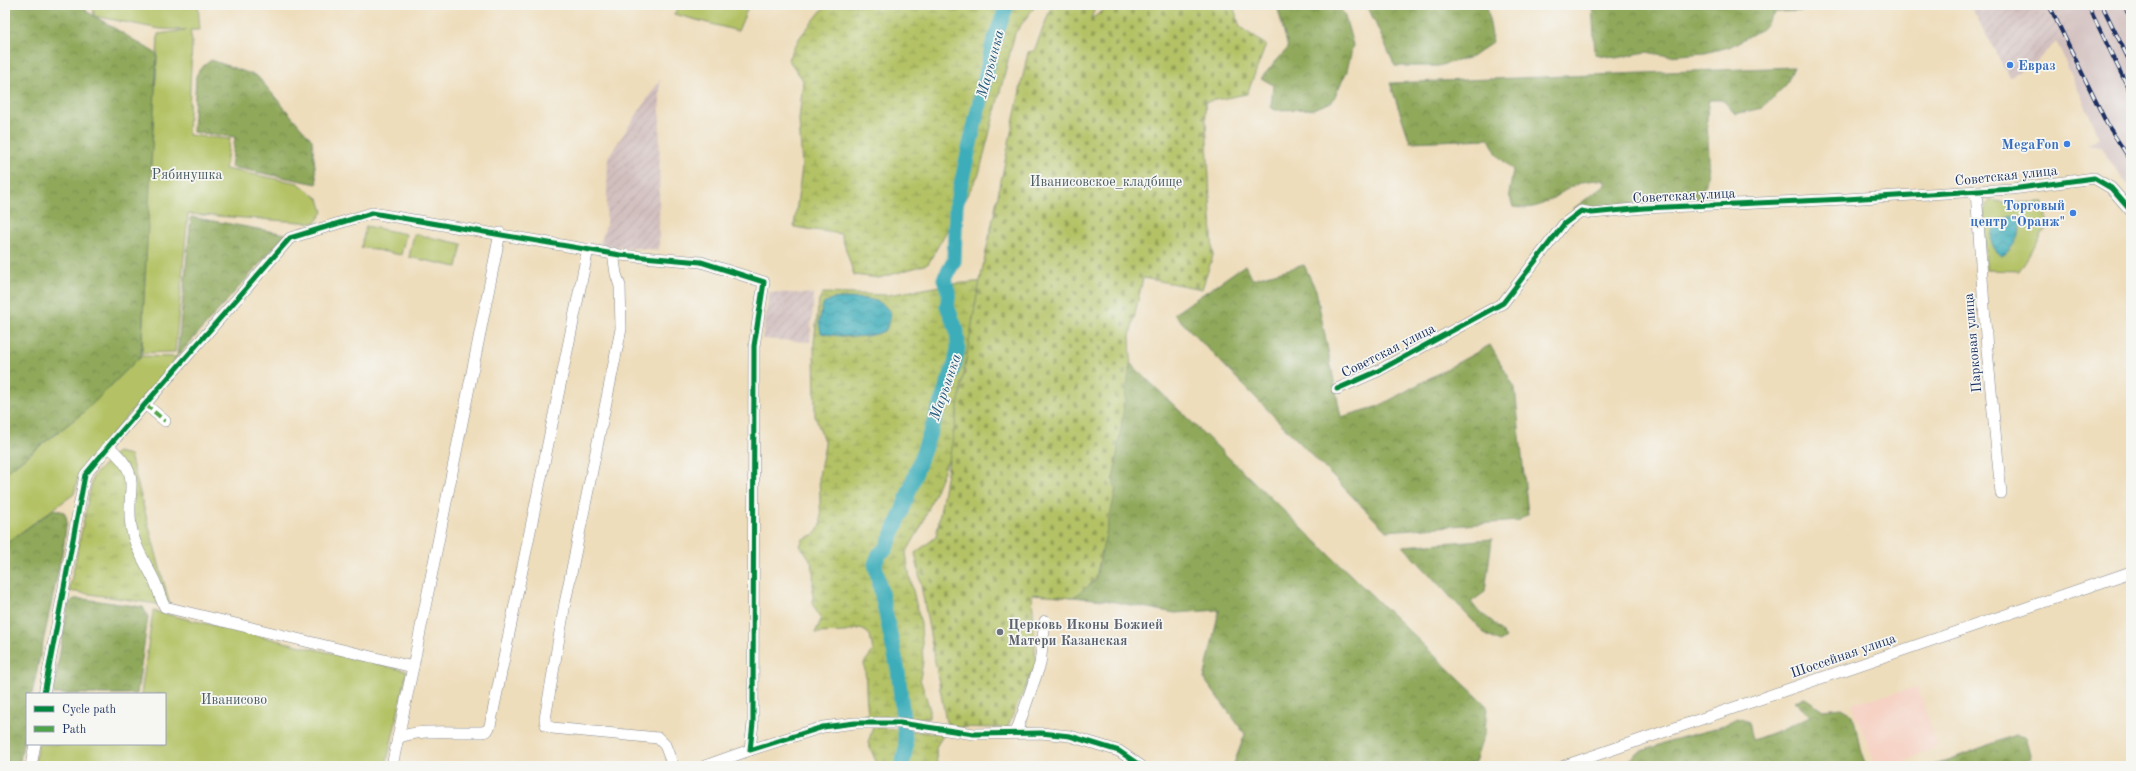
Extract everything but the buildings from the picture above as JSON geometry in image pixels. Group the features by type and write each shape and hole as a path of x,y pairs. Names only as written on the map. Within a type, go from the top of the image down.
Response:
{"street":[{"name":"Советская улица","path":"1337,389 1378,371 1503,303 1564,224 1581,211 1592,213 1644,208 2012,189 2094,178 2111,188 2131,211"},
{"name":"Парковая улица","path":"1976,191 1986,350 2001,493"},
{"path":"44,693 85,475 144,404 290,238 372,213 500,233 612,253 701,262 764,282 754,346 753,716 750,750"},
{"path":"392,766 500,233"},
{"path":"398,738 406,734 418,733 482,732 487,731 490,726 588,249"},
{"path":"612,253 620,286 621,329 568,588 545,720 546,725 552,728 658,738 665,745 673,766"},
{"path":"144,404 166,420"},
{"path":"108,446 126,463 131,475 131,520 136,547 151,574 159,591 160,600 165,607 413,667"},
{"name":"Шоссейная улица","path":"1564,766 2131,572"},
{"path":"1016,733 1040,664 1045,621"},
{"path":"705,766 823,727 855,723 904,724 944,731 974,734 1040,732 1097,743 1119,751 1141,766"},
{"path":"31,766 35,745"}],"shaded area":[{"path":"1970,5 2056,5 2070,33 2056,41 2036,62 2009,77"},
{"path":"2056,5 2131,5 2131,188 2116,171 2101,147 2087,145 2100,138 2056,41 2070,33"},
{"path":"660,80 659,250 600,245 606,225 608,157"},
{"path":"769,292 814,294 810,342 762,339"},
{"path":"1918,687 1937,746 1908,760 1907,766 1876,766 1852,703"}],"green space":[{"path":"5,5 86,5 86,11 157,54 141,356 84,412 5,473"},
{"name":"Рябинушка","path":"93,5 198,5 200,30 190,30 192,42 188,135 230,139 225,169 298,183 319,199 323,212 315,223 188,214 175,352 142,353 150,106 5,81 156,79 158,34 187,30 160,29 94,16"},
{"path":"680,5 749,5 738,31 674,14"},
{"path":"826,5 1036,5 1015,33 979,174 928,264 879,278 854,275 841,234 794,227 802,167 799,120 803,80 788,59 800,37"},
{"name":"Иванисовское_кладбище","path":"1052,5 1096,5 1091,19 1111,5 1233,5 1240,27 1266,45 1247,94 1205,102 1213,256 1202,289 1143,278 1130,336 1131,359 1113,481 1116,489 1095,581 1074,597 1032,594 1036,664 1007,728 947,727 915,553 936,537 977,295 1028,52 1034,51"},
{"path":"1291,5 1336,5 1344,13 1353,45 1347,71 1332,102 1313,109 1275,110 1271,107 1273,85 1261,78 1288,48 1278,9"},
{"path":"1367,5 1487,5 1493,42 1472,57 1438,66 1395,66"},
{"path":"1592,5 1807,5 1803,11 1776,12 1762,29 1729,47 1705,53 1669,56 1646,52 1616,58 1595,54"},
{"path":"211,60 257,76 312,140 317,184 231,167 235,137 193,132 196,76 200,69"},
{"path":"1794,67 1786,85 1762,108 1735,114 1723,100 1709,100 1707,119 1709,169 1706,184 1699,199 1573,209 1606,184 1603,179 1587,181 1569,188 1541,205 1524,208 1513,207 1509,194 1513,170 1498,156 1489,139 1410,142 1390,83"},
{"path":"1990,200 2009,203 2044,202 2047,227 2019,271 1986,270 1984,211"},
{"path":"191,217 286,234 177,357"},
{"path":"366,226 406,234 401,255 361,247"},
{"path":"414,234 462,244 457,267 409,257"},
{"path":"1245,265 1252,279 1304,265 1316,290 1341,417 1379,406 1490,345 1515,388 1528,514 1518,521 1386,531 1174,314"},
{"path":"986,281 956,441 921,527 906,553 910,578 921,624 923,662 920,679 929,706 929,718 862,716 868,713 864,663 873,651 870,635 861,628 845,632 815,633 821,620 813,602 813,572 810,560 800,546 803,539 815,534 821,524 819,476 825,444 815,416 814,342 819,301 823,293 888,295 953,284"},
{"path":"141,356 177,357 79,474 74,494 5,544 5,473 84,412"},
{"path":"1126,359 1487,706 1485,732 1475,762 1461,766 1233,766 1245,734 1204,679 1219,610 1175,613 1104,600 1032,593"},
{"path":"117,452 130,455 170,606 69,591 93,476"},
{"path":"54,509 64,512 67,519 64,544 32,693 26,693 26,727 19,766 5,766 5,544"},
{"path":"1492,539 1485,592 1471,602 1478,611 1493,622 1506,638 1500,642 1486,635 1403,546"},
{"path":"74,599 84,599 143,607 148,617 137,693 53,693 68,604"},
{"name":"Иванисово","path":"153,611 407,671 386,766 34,766 38,745 166,745 166,693 141,693"},
{"path":"1805,698 1823,710 1841,708 1853,715 1860,747 1867,766 1621,766 1637,753 1672,740 1718,728 1738,718 1749,722 1753,740 1780,730 1810,716 1794,701"},
{"path":"873,727 944,734 936,747 937,766 878,766 868,743"},
{"path":"2015,735 2025,737 2031,759 2021,766 1932,766"}],"water":[{"path":"2017,215 2022,218 2019,234 2014,245 2002,256 1995,250 1992,243 1991,237 1993,231 2002,221"},
{"path":"844,298 877,301 882,304 891,314 886,330 871,335 854,337 821,333 819,323 823,304 832,299"}],"waterway":[{"name":"Марьинка","path":"902,766 906,747 898,670 875,564 879,554 886,549 901,514 955,363 958,348 957,331 947,306 949,294 944,279 954,261 956,206 993,43 1007,5"}],"railway":[{"path":"2049,5 2107,124 2131,161"},
{"path":"2088,5 2131,94"},
{"path":"2102,5 2131,64"},
{"path":"2124,5 2131,20"}],"marked path":[{"path":"145,404 165,421"}],"cycle path":[{"path":"1337,389 1378,371 1503,303 1564,224 1581,211 1592,213 1644,208 1846,199 2012,189 2094,178 2111,188 2131,211"},
{"path":"44,693 85,475 290,238 372,213 620,255 701,262 764,282 754,346 753,723 750,750 823,727 855,723 900,723 974,734 1041,733 1070,736 1119,751 1141,766"}],"place":[{"name":"Евраз","path":"2010,65"},
{"name":"MegaFon","path":"2067,144"},
{"name":"Торговый центр \"Оранж\"","path":"2073,213"},
{"name":"Церковь Иконы Божией Матери Казанская","path":"1000,632"}]}
